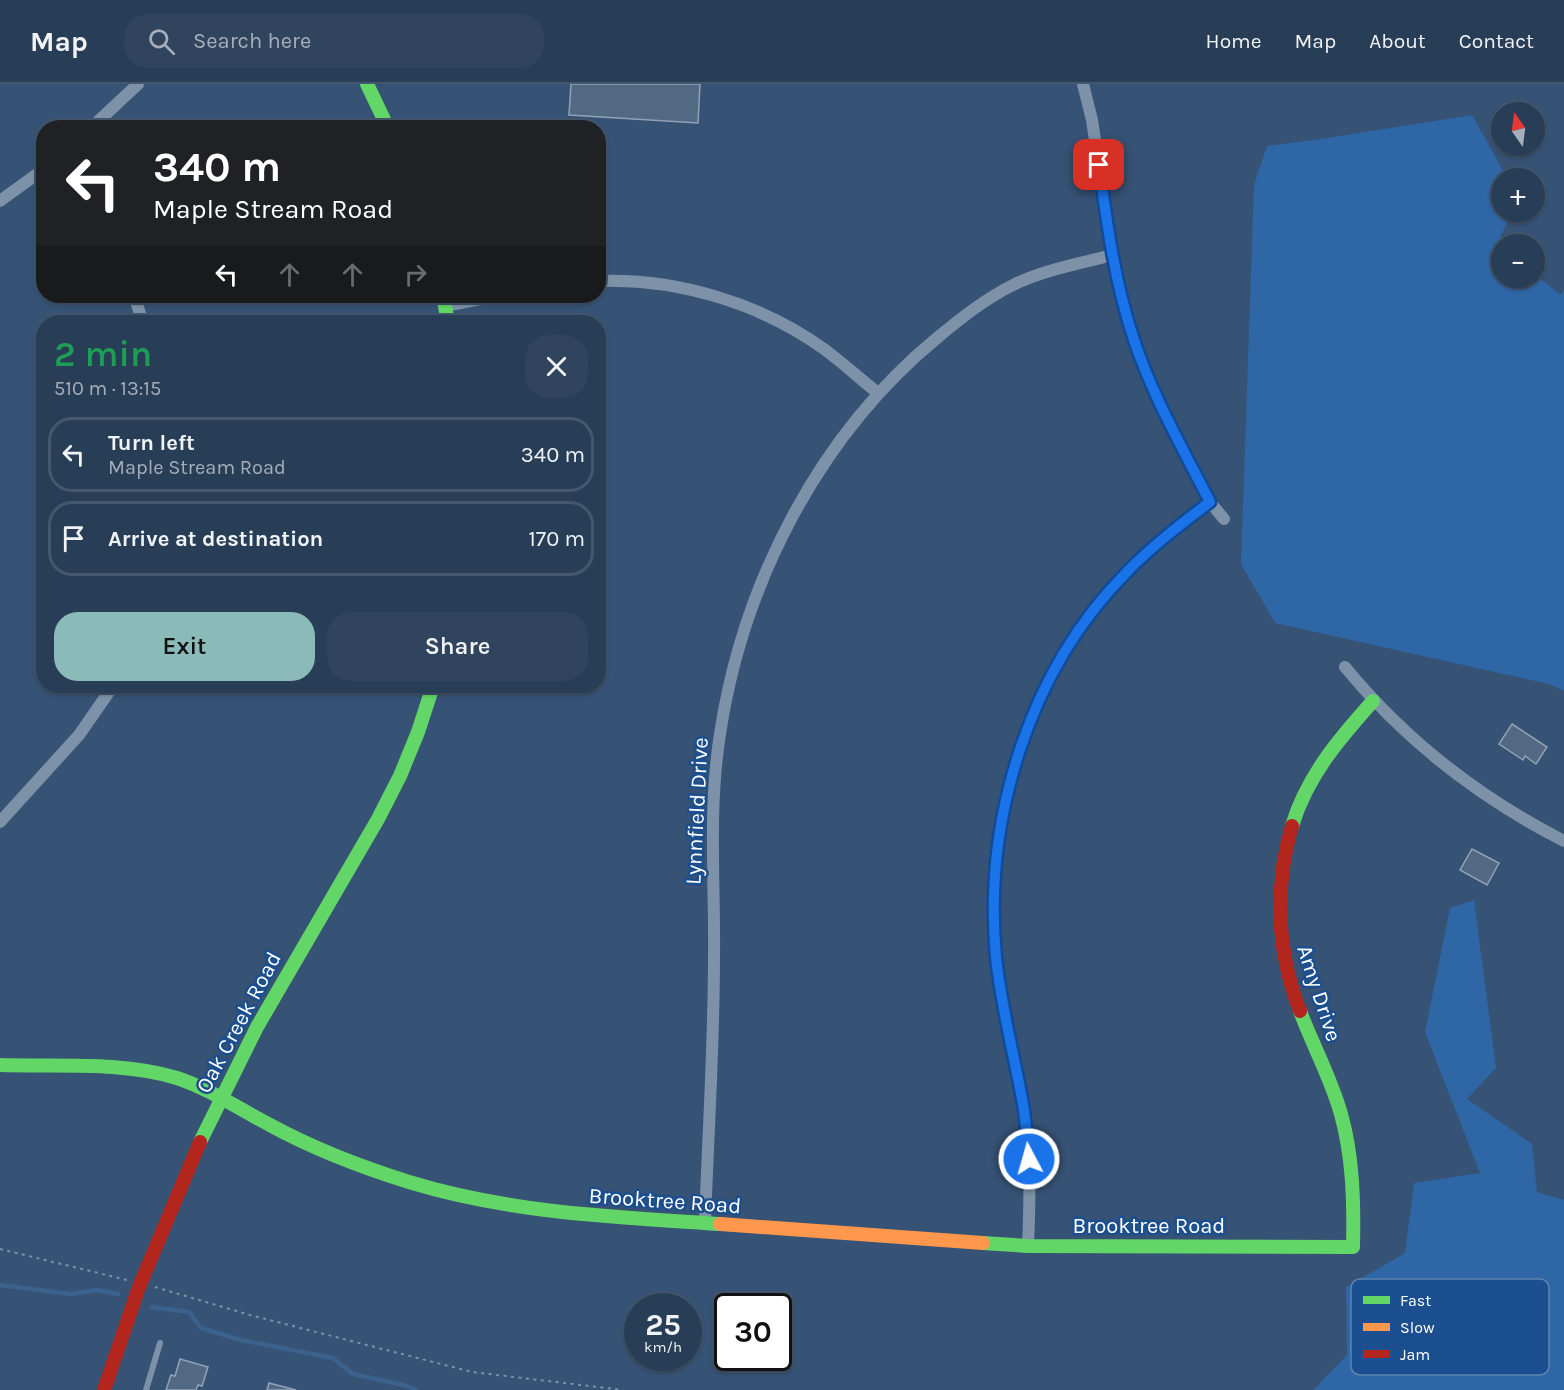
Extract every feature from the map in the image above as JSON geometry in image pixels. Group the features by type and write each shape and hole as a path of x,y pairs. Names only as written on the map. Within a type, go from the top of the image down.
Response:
{"street":[{"path":"100,120 138,84"},
{"path":"367,84 384,120"},
{"path":"1083,84 1092,120 1112,255 1133,339 1149,382 1210,502 1224,519"},
{"path":"0,201 36,175"},
{"name":"Lynnfield Drive","path":"705,1223 714,958 711,831 713,784 724,705 740,642 774,553 820,469 855,420 878,393 925,347 984,301 1014,285 1040,274 1112,255"},
{"path":"606,282 700,291 734,303 769,318 824,349 878,393"},
{"path":"1029,1246 1029,1159 1023,1107 1000,985 994,912 999,840 1009,783 1036,710 1055,670 1080,629 1126,573 1154,546 1210,502"},
{"path":"1344,667 1373,701 1419,745 1456,774 1525,819 1564,841"},
{"path":"0,822 79,735 108,693"},
{"name":"Oak Creek Road","path":"104,1390 140,1283 219,1098 282,983 379,820 415,741 431,693"},
{"name":"Amy Drive","path":"1353,1247 1354,1192 1345,1128 1335,1096 1288,978 1281,937 1280,886 1289,835 1304,796 1326,756 1373,701"},
{"name":"Brooktree Road","path":"0,1065 131,1070 166,1076 219,1098 322,1150 362,1166 417,1184 529,1209 572,1214 1029,1246 1353,1247"}],"lane":[{"path":"146,1390 160,1343"}],"path":[{"path":"0,1249 140,1283 250,1316 472,1372 623,1390"}],"shaded area":[{"path":"1472,115 1491,149 1491,156 1495,156 1501,168 1491,168 1491,222 1507,222 1502,234 1491,234 1491,288 1545,288 1545,283 1561,295 1564,289 1564,691 1549,684 1275,623 1241,564 1254,184 1267,146"},
{"path":"1474,900 1496,1068 1467,1099 1532,1144 1537,1192 1564,1200 1564,1390 1313,1390 1347,1355 1346,1287 1351,1284 1351,1375 1549,1375 1549,1279 1360,1279 1405,1253 1414,1183 1480,1173 1425,1032 1450,908"}],"building":[{"path":"571,84 700,84 698,123 569,115"},
{"path":"1512,724 1547,747 1536,764 1525,756 1523,760 1499,744"},
{"path":"1472,849 1499,863 1487,885 1460,870"},
{"path":"180,1359 208,1367 202,1386 198,1385 196,1390 166,1390 171,1375 175,1376"},
{"path":"269,1383 296,1390 267,1390"}],"waterway":[{"path":"0,1285 71,1294 97,1290 118,1294"},
{"path":"152,1307 189,1312 201,1328 241,1340 333,1358 353,1374 404,1385 416,1390"}],"traffic: fast":[{"path":"367,84 384,120"},
{"path":"444,303 447,315"},
{"path":"200,1142 257,1027 378,819 400,776 431,693"},
{"path":"1292,826 1315,774 1336,744 1373,701"},
{"path":"983,1243 1028,1246 1353,1247 1352,1180 1345,1130 1332,1088 1300,1011"},
{"path":"0,1065 112,1067 177,1078 213,1093 287,1134 356,1164 409,1182 485,1201 563,1212 720,1224"}],"traffic: slow":[{"path":"720,1224 983,1243"}],"traffic: jam":[{"path":"1292,826 1282,872 1281,919 1287,966 1300,1011"},
{"path":"104,1390 139,1287 200,1142"}],"route":[{"path":"1029,1159 1023,1107 996,955 994,912 996,868 1009,783 1036,710 1055,670 1080,629 1126,573 1154,546 1210,502 1166,418 1149,382 1133,339 1112,255 1099,165"}]}
